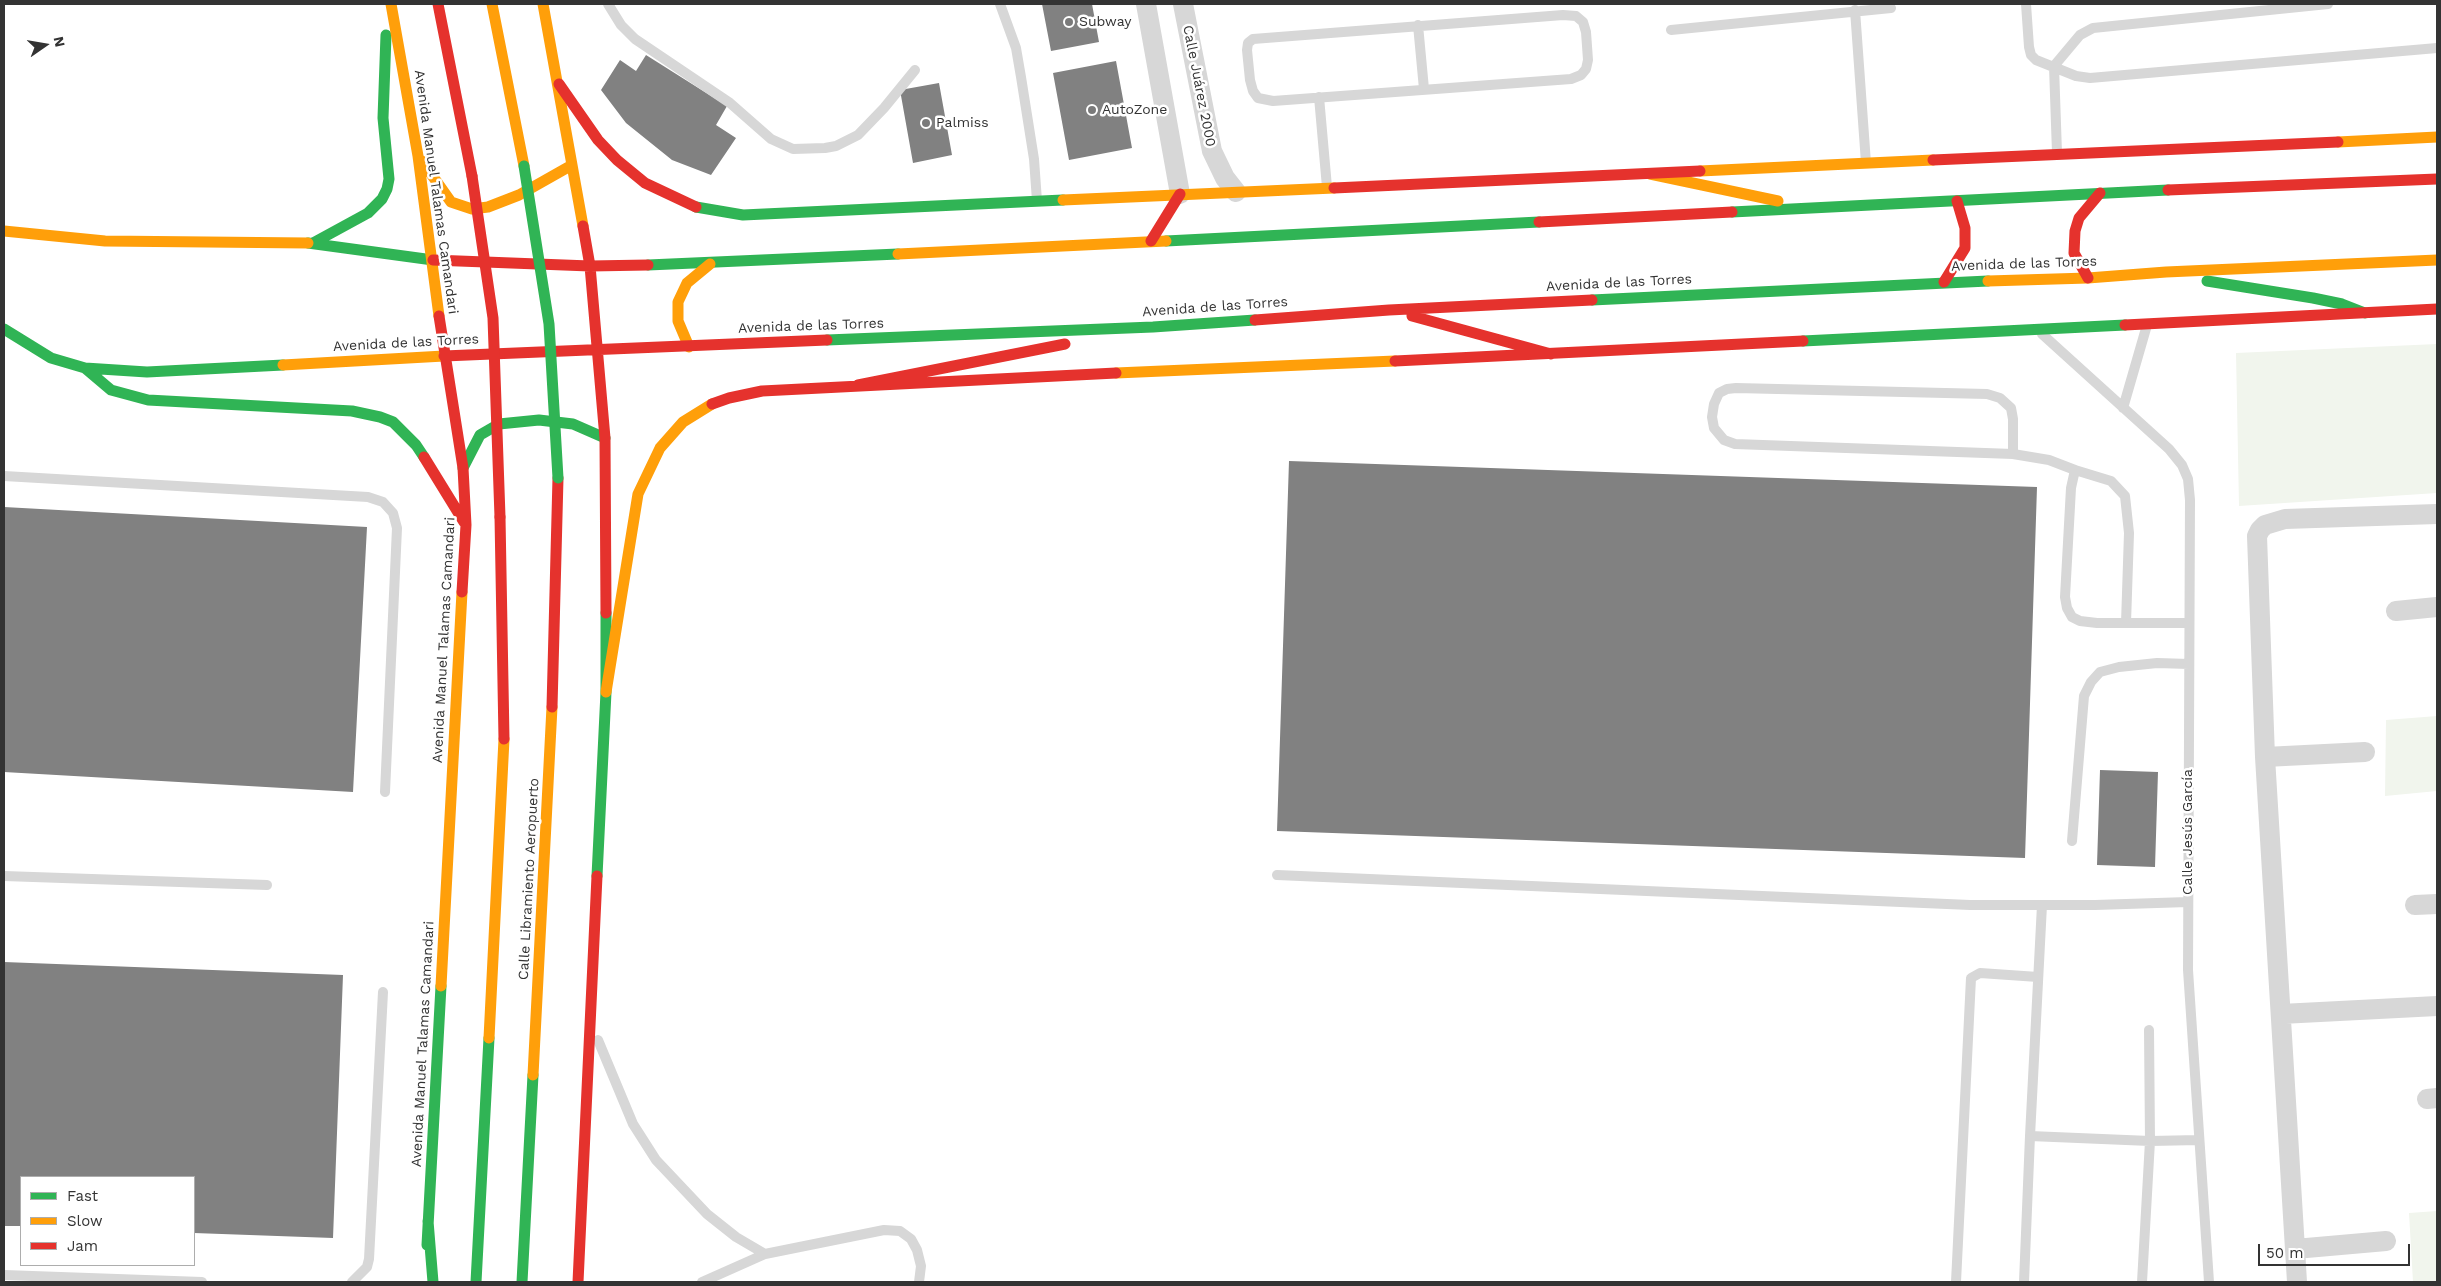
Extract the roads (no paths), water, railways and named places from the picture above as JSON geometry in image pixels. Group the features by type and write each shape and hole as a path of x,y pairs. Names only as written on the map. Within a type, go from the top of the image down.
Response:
{"main road":[{"name":"Avenida Manuel Talamas Camandari","path":"389,4 418,156 444,356 463,468 466,525 425,1282"},
{"path":"314,243 368,213 382,200 387,189 389,179 383,101 389,4"},
{"path":"438,4 472,176 493,318 500,517 504,755 476,1282"},
{"name":"Calle Libramiento Aeropuerto","path":"492,4 524,166 549,324 558,478 550,762 522,1282"},
{"path":"543,4 559,84 590,266 599,351 605,438 606,692 578,1282"},
{"path":"559,84 598,140 617,160 645,183 703,210 743,215 2437,137"},
{"path":"418,156 451,202 472,208 488,207 519,195 547,181 572,165"},
{"path":"1650,174 1816,209"},
{"path":"4,231 105,241 314,243 433,260 590,266 710,264 2100,193 2437,178"},
{"path":"2088,278 2078,264 2074,253 2075,236 2079,218 2100,193"},
{"path":"1150,241 1180,194"},
{"path":"1944,282 1965,248 1965,228 1957,201"},
{"name":"Avenida de las Torres","path":"4,328 51,358 85,368 147,372 444,356 1153,327 1389,310 1944,282 2088,278 2166,272 2437,260"},
{"path":"689,347 680,327 678,302 687,283 710,264"},
{"path":"2166,272 2253,290 2313,298 2342,304 2365,313"},
{"path":"606,692 638,494 660,448 683,422 705,408 729,398 762,391 1551,354 2148,322 2437,309"},
{"path":"1389,310 1551,354"},
{"path":"858,385 1153,327"},
{"path":"85,368 111,390 148,400 352,411 393,422 416,445 466,525"},
{"path":"463,468 480,434 499,424 539,420 574,424 605,438"},
{"path":"428,1221 434,1282"}],"street":[{"path":"1146,4 1180,194"},
{"name":"Calle Juárez 2000","path":"1183,4 1212,151 1225,178 1236,192"},
{"path":"2297,1282 2265,757 2256,547 2260,530 2272,522 2285,519 2437,514"},
{"path":"2396,611 2437,607"},
{"path":"2265,757 2365,752"},
{"path":"2415,905 2437,904"},
{"path":"2281,1014 2437,1006"},
{"path":"2295,1249 2386,1241"}],"lane":[{"path":"608,4 621,25 635,39 730,104 771,139 793,149 825,148 849,141 858,135 884,108 915,70"},
{"path":"1000,4 1016,48 1034,159 1037,202"},
{"path":"2026,4 2028,47 2031,55 2036,60 2076,76 2090,78 2437,48"},
{"path":"2057,154 2054,66 2080,34 2093,28 2328,4"},
{"path":"1671,30 1855,10 1890,8"},
{"path":"1855,10 1866,164"},
{"path":"1563,15 1576,16 1583,22 1588,48 1586,69 1581,75 1571,79 1424,89 1273,101 1258,98 1253,91 1250,80 1247,62 1248,43 1253,39 1266,37 1563,15"},
{"path":"1418,25 1424,89"},
{"path":"1319,97 1327,187"},
{"path":"2123,408 2148,322"},
{"name":"Calle Jesús García","path":"2035,328 2169,449 2182,465 2188,480 2190,500 2188,970 2209,1282"},
{"path":"2012,454 2013,419 2011,408 2000,398 1987,394 1736,388 1727,389 1719,393 1714,404 1712,417 1714,428 1724,440 1735,444 2012,454 2049,460 2111,481 2125,496 2129,533 2126,623"},
{"path":"2074,470 2065,597 2067,608 2072,617 2080,622 2189,623"},
{"path":"4,476 368,498 383,502 393,512 397,528 385,792"},
{"path":"2072,841 2084,696 2091,682 2100,672 2119,667 2157,663 2189,664"},
{"path":"1277,875 1905,902 2042,905 2188,902"},
{"path":"4,876 267,885"},
{"path":"2024,1282 2042,905"},
{"path":"1956,1282 1971,978 1980,973 2038,977"},
{"path":"352,1282 366,1267 369,1259 383,992"},
{"path":"591,1023 633,1124 656,1160 707,1214 736,1237 765,1254"},
{"path":"2142,1282 2150,1141 2149,1030"},
{"path":"2030,1136 2150,1141 2200,1140"},
{"path":"702,1282 765,1254 884,1230 900,1231 911,1239 917,1250 921,1266 920,1282"},
{"path":"4,1275 202,1282"}],"place":[{"name":"Subway","path":"1069,22"},
{"name":"AutoZone","path":"1092,110"},
{"name":"Palmiss","path":"926,123"}]}
